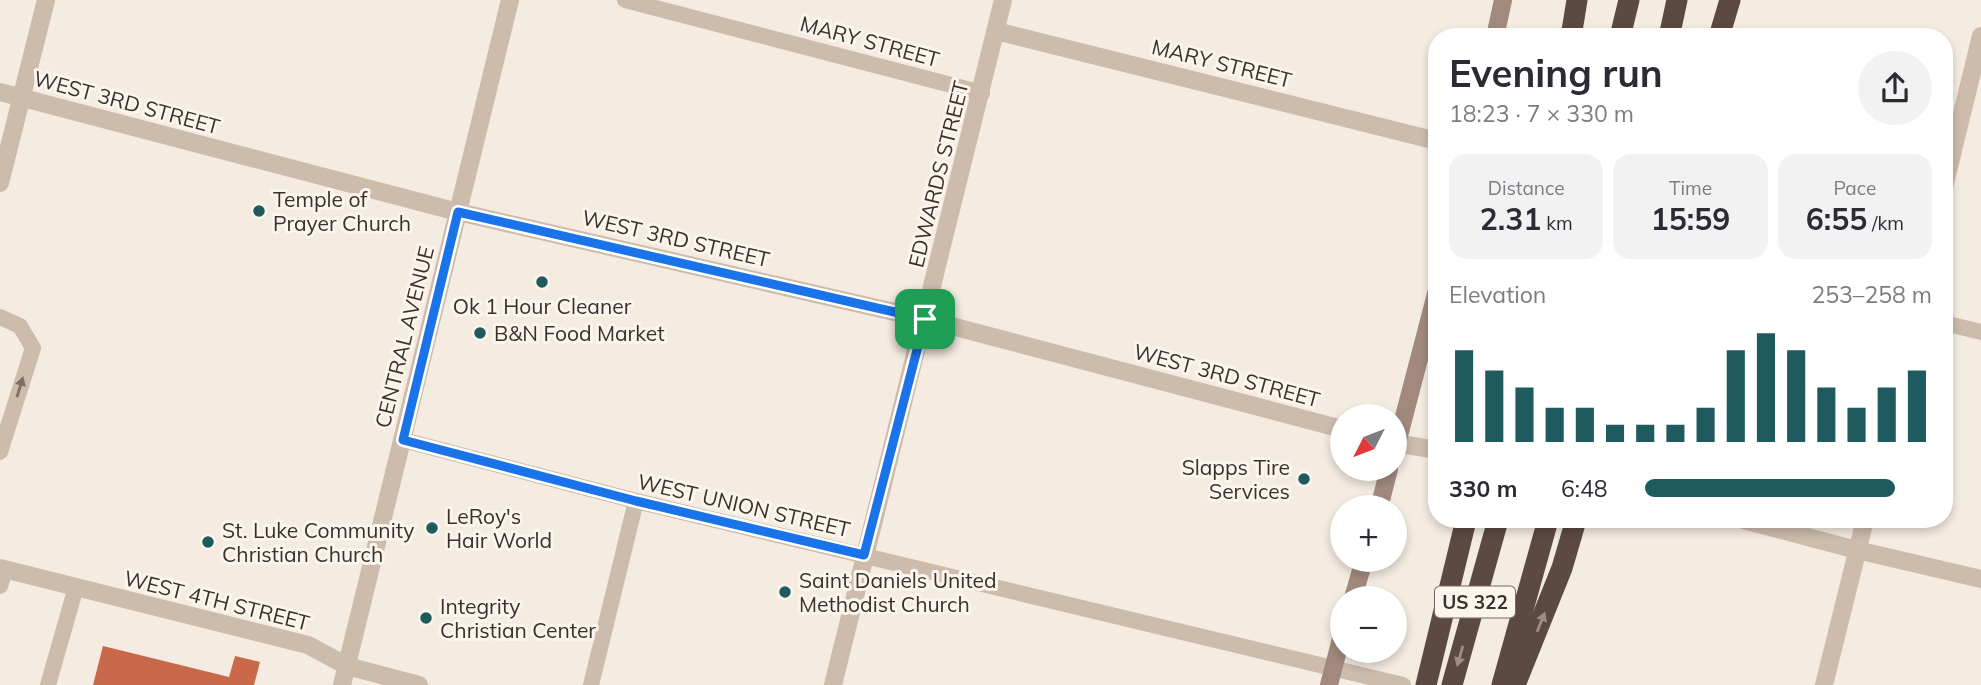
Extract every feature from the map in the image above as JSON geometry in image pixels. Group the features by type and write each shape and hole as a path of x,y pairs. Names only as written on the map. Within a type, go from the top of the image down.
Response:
{"highway":[{"path":"1572,28 1577,0"},
{"path":"1622,28 1629,0"},
{"path":"1671,28 1677,0"},
{"path":"1722,28 1730,0"},
{"path":"1426,685 1464,528"},
{"name":"US 322","path":"1452,685 1497,528"},
{"name":"US 322","path":"1502,685 1546,528"},
{"path":"1515,685 1562,568 1574,528"}],"street":[{"path":"0,183 46,0"},
{"name":"CENTRAL AVENUE","path":"342,685 510,0"},
{"name":"EDWARDS STREET","path":"833,685 1003,0"},
{"path":"1497,28 1503,0"},
{"name":"MARY STREET","path":"996,31 1428,139"},
{"path":"1953,150 1981,36"},
{"name":"WEST 3RD STREET","path":"0,92 458,212 925,319 1330,426"},
{"path":"1406,404 1428,323"},
{"path":"1407,446 1428,449"},
{"path":"1773,528 1981,579"},
{"path":"1824,685 1863,528"},
{"name":"WEST 4TH STREET","path":"2,575 76,587 308,645 347,666 419,685"}],"lane":[{"name":"MARY STREET","path":"625,0 982,93"},
{"path":"0,317 20,326 33,348 0,452"},
{"path":"1953,325 1981,332"},
{"name":"WEST UNION STREET","path":"403,440 636,501 864,555 1331,676 1403,685"},
{"path":"591,685 636,501"},
{"path":"48,685 76,587"}],"building":[{"path":"103,646 229,677 235,656 260,662 254,685 93,685"}],"place":[{"name":"Temple of Prayer Church","path":"259,211"},
{"name":"Ok 1 Hour Cleaner","path":"542,282"},
{"name":"B&N Food Market","path":"480,333"},
{"name":"Slapps Tire Services","path":"1304,479"},
{"name":"LeRoy's Hair World","path":"432,528"},
{"name":"St. Luke Community Christian Church","path":"208,542"},
{"name":"Saint Daniels United Methodist Church","path":"785,592"},
{"name":"Integrity Christian Center","path":"426,618"}],"route":[{"path":"458,212 925,319 864,555 636,501 403,440 458,212"}]}
